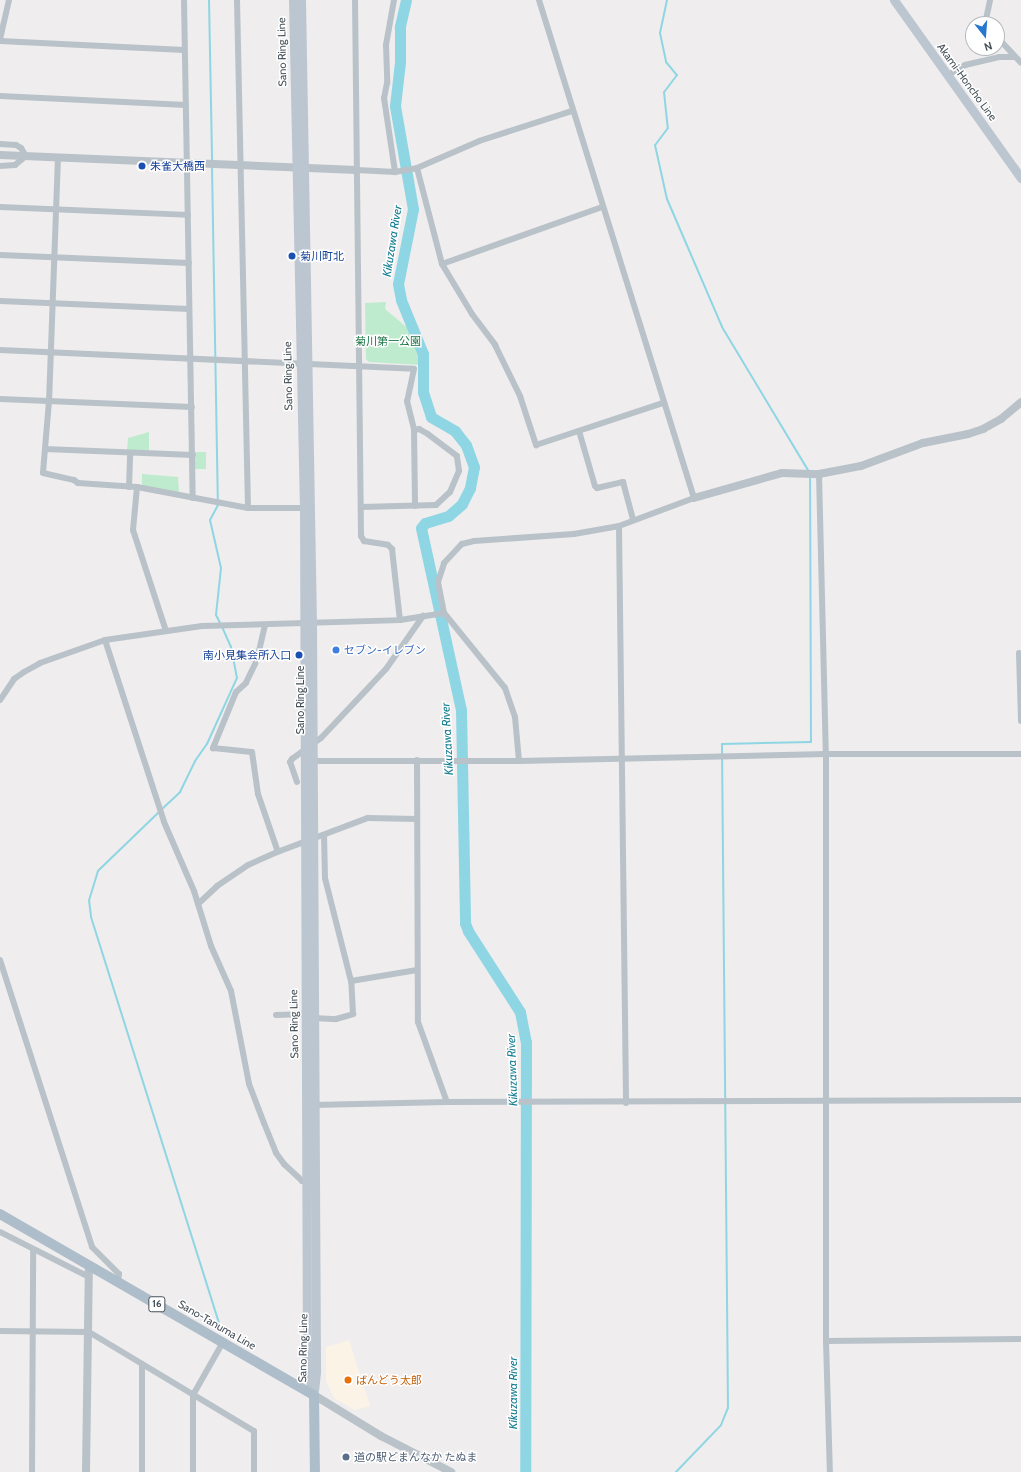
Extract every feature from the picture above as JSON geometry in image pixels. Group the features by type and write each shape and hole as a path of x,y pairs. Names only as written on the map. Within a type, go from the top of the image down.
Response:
{"main road":[{"name":"Sano Ring Line","path":"293,0 300,168 307,508 308,624 305,747 309,761"},
{"name":"Sano Ring Line","path":"300,168 301,0"},
{"name":"Akami-Honcho Line","path":"894,0 1021,178"},
{"name":"Sano Ring Line","path":"308,624 313,742 309,761 311,1181 307,1371 314,1396"},
{"name":"Sano-Tanuma Line","path":"0,1214 314,1396"},
{"path":"314,1396 315,1472"}],"street":[{"path":"9,0 0,40 184,50"},
{"path":"184,0 186,163 194,498"},
{"path":"237,0 248,508"},
{"path":"355,0 362,540 388,545 392,549 400,620"},
{"path":"394,0 386,45 387,83 384,98 395,172"},
{"path":"539,0 572,111 694,498"},
{"path":"987,16 990,0"},
{"path":"1005,46 1021,63"},
{"path":"948,75 965,65 999,57 1015,57"},
{"path":"0,96 186,105"},
{"path":"0,155 395,172 417,168 479,141 572,111"},
{"path":"0,144 16,145 26,156"},
{"path":"0,166 15,165 26,156"},
{"path":"58,157 49,401 44,473 74,480 78,484 137,488 248,508 307,508"},
{"path":"417,168 442,264 472,314 495,345 520,396 536,445 663,403"},
{"path":"0,207 188,215"},
{"path":"442,264 602,207"},
{"path":"0,255 189,263"},
{"path":"0,301 189,309"},
{"path":"0,350 414,369 407,401 414,430 415,506"},
{"path":"0,399 192,407"},
{"path":"520,761 514,717 505,688 444,613 438,592 440,571 451,553 462,544 474,540 574,534 619,526 694,498 782,473 820,474 861,466 923,443 968,434 1000,419 1021,402"},
{"path":"361,507 415,506 441,503 450,492 458,471 457,456 423,431 419,429 414,430"},
{"path":"579,431 595,486 597,488 624,482 633,520"},
{"path":"46,449 193,455"},
{"path":"129,487 130,453"},
{"path":"820,474 826,754 826,1341 830,1472"},
{"path":"137,488 133,530 166,631"},
{"path":"619,526 626,1102"},
{"path":"0,700 14,679 24,672 40,663 105,640 222,625 308,624 400,620 444,613"},
{"path":"297,782 290,762 305,747 321,738 386,669 423,616"},
{"path":"266,625 257,660 246,683 236,692 213,748 252,752 258,794 278,852"},
{"path":"105,640 164,822 198,904 211,946 231,991 249,1084 276,1153 302,1181 311,1181"},
{"path":"1020,653 1021,721"},
{"path":"309,761 520,761 826,754 1021,754"},
{"path":"417,760 418,1022 447,1102"},
{"path":"198,904 217,886 248,865 278,852 368,818 417,819"},
{"path":"276,1015 310,1016 336,1019 353,1014 351,981 325,878 324,835"},
{"path":"0,960 92,1247 119,1274 118,1282"},
{"path":"351,981 417,970"},
{"path":"311,1105 447,1102 1021,1100"},
{"path":"0,1232 89,1277"},
{"path":"32,1472 33,1250"},
{"path":"86,1472 89,1265"},
{"path":"0,1331 89,1332 254,1431 254,1472"},
{"path":"826,1341 1021,1339"},
{"path":"193,1472 192,1395 223,1342"},
{"path":"142,1364 142,1472"},
{"path":"314,1396 441,1470 451,1472"}],"shaded area":[{"path":"349,1340 370,1406 355,1410 334,1398 326,1381 326,1347"}],"green space":[{"name":"菊川第一公園","path":"386,302 385,309 416,335 421,365 369,362 366,359 365,303"},
{"path":"149,432 149,451 127,451 128,438"},
{"path":"195,452 206,452 206,469 195,469"},
{"path":"142,474 178,477 179,493 142,486"}],"waterway":[{"path":"209,0 212,162"},
{"name":"Kikuzawa River","path":"406,0 400,27 400,62 395,106 413,209 398,284 401,300 423,354 423,392 431,417 455,431 466,445 474,467 470,488 462,504 448,516 425,523 421,528 461,710 465,923 468,931 520,1012 526,1042 525,1472"},
{"path":"667,0 660,33 666,62 677,75 664,92 668,128 655,145 667,199 722,327 809,472"},
{"path":"212,167 218,500"},
{"path":"676,1472 721,1425 728,1408 722,744 811,742 810,476"},
{"path":"218,505 210,520 221,568 216,615 220,623"},
{"path":"162,809 180,792 195,761 207,744 237,678 231,647 222,627"},
{"path":"159,812 98,871 89,900 91,917 219,1322"}],"place":[{"name":"朱雀大橋西","path":"142,166"},
{"name":"菊川町北","path":"292,256"},
{"name":"セブン-イレブン","path":"336,650"},
{"name":"南小見集会所入口","path":"299,655"},
{"name":"ばんどう太郎","path":"348,1380"},
{"name":"道の駅どまんなか たぬま","path":"346,1457"}]}
